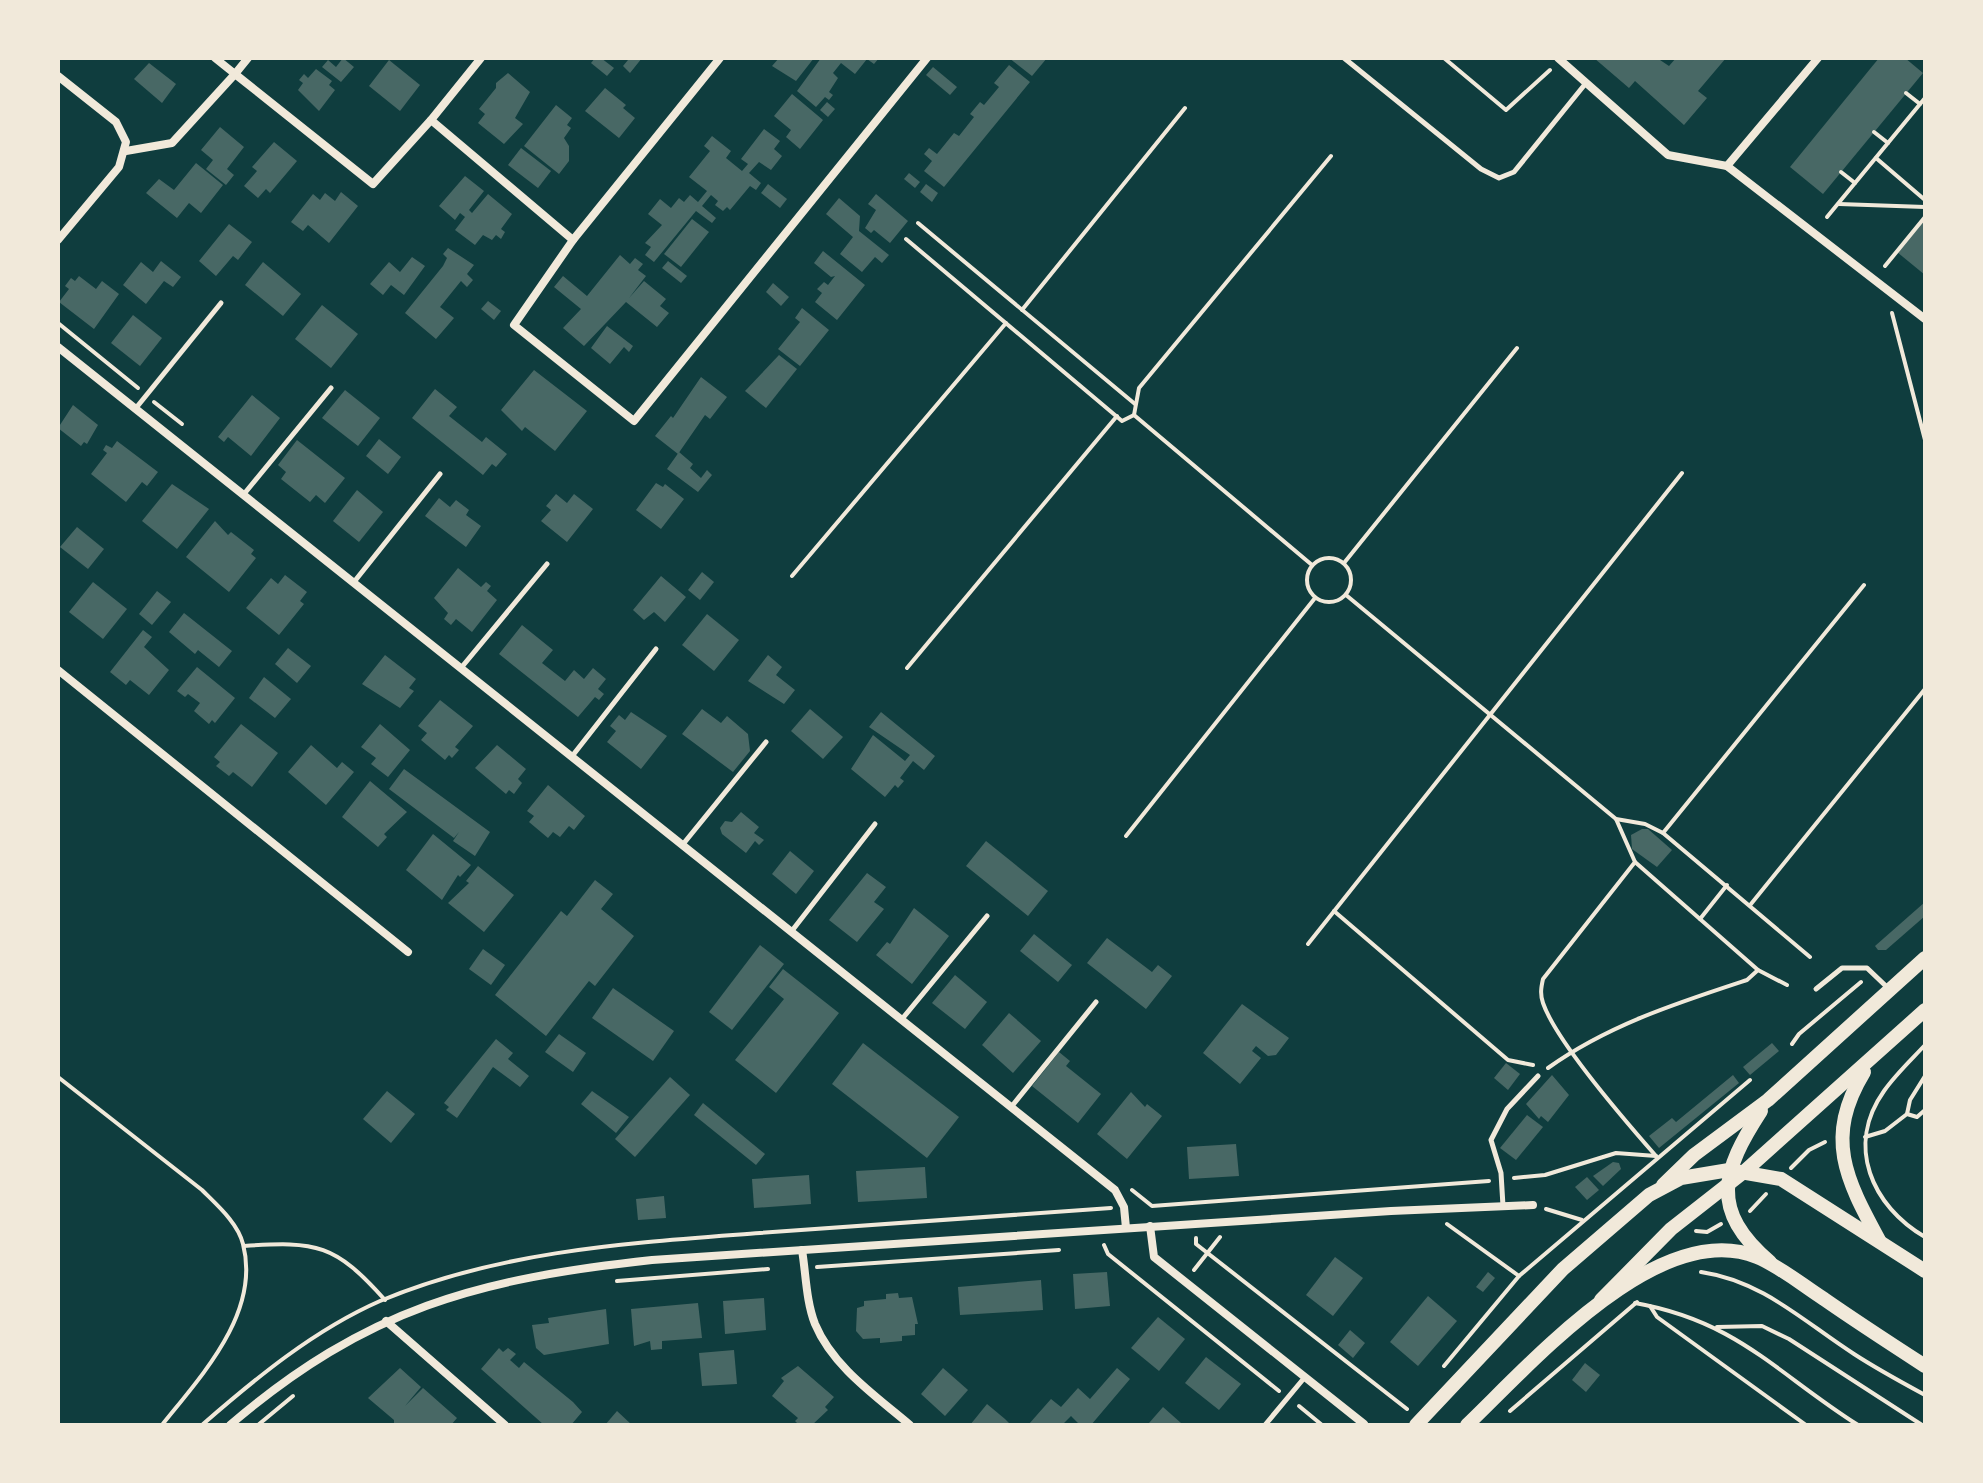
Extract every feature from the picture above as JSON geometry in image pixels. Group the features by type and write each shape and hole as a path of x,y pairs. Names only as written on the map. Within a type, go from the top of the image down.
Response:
{"main road":[{"path":"1416,1425 1519,1312 1595,1240 1694,1155 1768,1100 1925,958"},
{"path":"1658,1189 1681,1178 1728,1177 1745,1171 1925,1010"},
{"path":"1878,1053 1850,1096 1842,1129 1842,1149 1851,1186 1879,1240"},
{"path":"1768,1100 1738,1147 1728,1177 1728,1202 1740,1233 1774,1266 1925,1366"},
{"path":"1745,1171 1788,1182 1925,1271"},
{"path":"1467,1425 1728,1177"},
{"path":"1589,1312 1638,1276 1691,1253 1737,1252 1774,1266"}],"street":[{"path":"215,58 373,184 481,58"},
{"path":"126,151 172,143 248,58"},
{"path":"720,58 573,240 514,325 634,421 927,58"},
{"path":"1727,166 1818,58"},
{"path":"1559,59 1668,155 1727,166 1925,319"},
{"path":"58,76 116,122 125,134 126,151 119,167 58,240"},
{"path":"431,120 573,240"},
{"path":"58,347 684,843 1115,1190 1124,1207 1126,1228"},
{"path":"58,670 408,952"},
{"path":"230,1425 278,1387 386,1321 469,1290 541,1273 652,1260 1150,1226 1533,1205"},
{"path":"1150,1226 1154,1257 1364,1424"},
{"path":"802,1250 809,1300 825,1342 854,1377 910,1425"},
{"path":"386,1321 505,1425"}],"lane":[{"path":"1344,58 1481,169 1499,178 1514,172 1586,83"},
{"path":"135,409 221,303"},
{"path":"244,495 331,388"},
{"path":"353,583 440,474"},
{"path":"460,668 547,564"},
{"path":"573,755 656,649"},
{"path":"684,843 766,742"},
{"path":"791,932 875,824"},
{"path":"901,1020 987,916"},
{"path":"1816,989 1842,968 1867,968 1890,990"},
{"path":"1012,1106 1096,1002"},
{"path":"1504,1207 1501,1173 1491,1140 1507,1109 1538,1076"},
{"path":"1265,1425 1305,1377"}],"path":[{"path":"1444,58 1506,110 1559,59"},
{"path":"1906,93 1920,104"},
{"path":"1827,217 1925,98"},
{"path":"1022,310 1185,108"},
{"path":"1874,132 1888,143"},
{"path":"1134,415 1139,388 1331,156"},
{"path":"1876,158 1925,200"},
{"path":"1841,172 1855,183"},
{"path":"1838,204 1925,207"},
{"path":"1885,266 1925,217"},
{"path":"918,223 1135,404"},
{"path":"906,239 1122,421 1134,415"},
{"path":"1885,287 1925,440"},
{"path":"792,576 1006,323"},
{"path":"1344,563 1517,348"},
{"path":"1134,415 1312,565"},
{"path":"907,668 1117,416"},
{"path":"1308,944 1682,473"},
{"path":"1333,557 1344,563 1350,573 1351,585 1346,595 1325,602 1315,598 1308,588 1306,576 1312,565 1321,559 1333,557"},
{"path":"1663,833 1864,585"},
{"path":"1346,595 1616,819 1635,862 1758,970 1787,985"},
{"path":"1126,836 1315,598"},
{"path":"1751,904 1925,689"},
{"path":"1616,819 1645,824 1663,833 1751,904 1810,957"},
{"path":"1635,862 1543,979 1540,992 1544,1007 1573,1051 1656,1156"},
{"path":"1700,919 1727,885"},
{"path":"1334,911 1508,1060 1548,1068"},
{"path":"1538,1076 1573,1051 1660,1009 1747,980 1758,970"},
{"path":"1792,1044 1799,1034 1872,972"},
{"path":"1925,1045 1884,1091 1865,1137 1866,1163 1881,1198 1892,1212 1925,1237"},
{"path":"1865,1137 1885,1131 1907,1114 1910,1100 1925,1076"},
{"path":"58,1077 202,1190 230,1220 244,1246 245,1282 237,1316 211,1362 162,1425"},
{"path":"1437,1374 1519,1276 1656,1156 1750,1080"},
{"path":"1907,1114 1917,1117 1925,1110"},
{"path":"1533,1205 1582,1220"},
{"path":"1443,1221 1519,1276"},
{"path":"1694,1231 1707,1232"},
{"path":"1235,1236 1196,1238 1196,1244 1407,1409"},
{"path":"1185,1282 1220,1237"},
{"path":"244,1246 288,1244 335,1252 385,1300 386,1321"},
{"path":"1692,1273 1729,1278 1769,1295 1853,1354 1925,1395"},
{"path":"1505,1415 1642,1297"},
{"path":"1635,1303 1716,1327 1749,1345 1858,1425"},
{"path":"1650,1306 1657,1317 1806,1425"},
{"path":"1716,1327 1762,1326 1789,1339 1922,1425"},
{"path":"1400,1417 1417,1398"}],"building":[{"path":"343,58 354,67 341,82 322,67 328,60 336,67"},
{"path":"595,58 601,58 614,68 607,76 591,63"},
{"path":"625,58 642,58 630,73 623,66 628,60"},
{"path":"779,58 814,58 796,81 772,66"},
{"path":"821,58 879,58 874,64 867,59 855,74 841,63 833,73 838,78 829,92 833,95 829,100 825,97 816,107 797,91"},
{"path":"1009,58 1047,58 1032,76"},
{"path":"1594,58 1657,58 1669,66 1676,58 1726,58 1698,91 1707,98 1684,125 1635,81 1629,88"},
{"path":"1879,58 1905,58 1923,73 1823,194 1790,167"},
{"path":"389,60 420,85 400,111 369,86"},
{"path":"149,63 176,84 162,103 134,79"},
{"path":"1009,65 1030,82 944,187 924,171 932,161 924,154 929,148 937,154 954,133 959,136 974,117 970,114 980,102 984,105 999,87 994,83"},
{"path":"933,67 957,87 950,95 926,75"},
{"path":"316,69 332,81 329,85 335,90 319,111 298,90 303,83 299,80 304,74 308,78"},
{"path":"508,73 530,92 515,118 523,124 504,144 478,123 485,114 479,109 496,88 496,83"},
{"path":"605,88 626,105 623,108 635,118 619,138 585,111"},
{"path":"792,94 823,120 800,149 786,137 791,130 774,116"},
{"path":"827,102 835,109 828,117 820,110"},
{"path":"556,105 572,118 567,125 571,128 564,138 569,146 569,161 559,174 524,146"},
{"path":"220,127 244,147 227,169 234,175 226,185 206,169 213,160 201,150"},
{"path":"764,129 780,141 774,149 782,156 771,170 759,162 749,173 761,183 756,190 750,186 730,210 727,207 723,211 715,205 718,201 711,195 702,206 716,218 712,223 696,211 654,262 645,255 651,247 645,243 662,225 648,214 660,199 671,208 679,198 684,202 690,195 698,202 707,191 689,177 710,151 704,146 712,136 731,151 726,158 742,171 748,164 741,159"},
{"path":"274,142 297,161 270,193 266,189 258,198 244,186 257,171 252,167"},
{"path":"521,148 551,171 538,188 508,165"},
{"path":"196,163 223,185 201,213 189,203 177,218 146,193 159,179 174,190"},
{"path":"909,173 920,182 915,188 904,179"},
{"path":"465,176 484,191 469,210 472,213 488,194 512,214 501,229 505,232 501,239 496,235 492,240 483,235 475,245 455,230 465,217 460,213 455,220 439,206"},
{"path":"768,184 787,199 780,208 761,193"},
{"path":"926,184 938,193 932,202 920,192"},
{"path":"341,192 358,206 329,243 308,225 303,231 291,222 313,194 320,200 325,193 335,201"},
{"path":"876,194 908,221 890,243 874,230 871,233 865,228 876,210 868,204"},
{"path":"839,198 860,216 859,231 889,255 882,263 875,257 862,272 840,254 853,237 826,214"},
{"path":"692,219 709,232 681,267 664,254"},
{"path":"1922,220 1925,222 1925,275 1897,252"},
{"path":"229,224 252,242 238,260 233,256 216,276 199,261"},
{"path":"448,248 474,265 467,274 473,280 467,287 461,281 440,307 454,318 436,339 405,313 443,266 447,258 443,254"},
{"path":"823,251 865,285 837,320 815,302 822,293 817,289 824,282 828,285 835,276 831,277 814,263"},
{"path":"620,255 630,264 635,258 643,264 638,270 646,276 629,298 644,281 666,299 660,306 669,313 657,327 626,302 584,346 563,328 581,309 554,287 563,276 587,296"},
{"path":"412,257 425,266 404,295 391,285 383,295 370,284 389,262 400,272"},
{"path":"161,261 181,277 173,287 164,281 146,304 123,285 141,262 153,272"},
{"path":"668,261 687,276 681,283 662,268"},
{"path":"263,262 301,294 283,316 245,285"},
{"path":"79,276 96,289 102,281 119,294 94,329 59,302 69,289 65,286 71,278 75,281"},
{"path":"773,283 789,297 781,306 766,292"},
{"path":"488,301 501,311 494,320 481,309"},
{"path":"322,305 358,334 331,368 295,339"},
{"path":"802,308 829,330 800,366 778,349 800,322 795,318"},
{"path":"133,315 162,338 140,366 111,343"},
{"path":"607,326 633,346 629,352 624,347 610,364 591,348"},
{"path":"779,355 797,369 766,408 745,391"},
{"path":"534,370 587,411 555,451 525,427 522,431 501,410"},
{"path":"701,377 727,397 710,419 705,415 678,454 655,436 671,416 673,418"},
{"path":"435,389 457,407 449,416 482,442 486,437 507,454 496,467 492,464 483,475 412,418"},
{"path":"345,390 380,418 358,446 322,418"},
{"path":"252,395 280,418 251,456 228,437 224,442 218,437"},
{"path":"73,405 98,425 87,444 84,442 81,446 58,428"},
{"path":"379,439 401,457 388,474 366,456"},
{"path":"297,440 345,478 325,503 316,495 310,502 281,479 286,472 278,465"},
{"path":"117,441 158,472 147,486 142,482 126,502 91,474 107,453 103,450 106,445 112,448"},
{"path":"679,452 693,464 690,468 701,478 707,470 712,475 698,492 667,469"},
{"path":"656,483 663,487 665,484 684,499 661,529 636,510"},
{"path":"172,484 209,509 177,549 142,521"},
{"path":"357,490 383,512 359,542 333,521"},
{"path":"556,494 567,503 574,494 593,509 567,542 541,521 551,510 546,506"},
{"path":"439,498 450,507 456,500 469,510 466,515 481,526 466,547 425,516"},
{"path":"215,521 228,535 231,532 254,550 251,554 256,558 229,592 186,557"},
{"path":"77,527 104,549 88,569 60,547"},
{"path":"458,568 481,587 486,582 491,586 487,591 497,600 472,632 456,619 451,625 444,619 448,613 434,598"},
{"path":"702,572 714,582 700,600 688,590"},
{"path":"285,575 307,592 300,601 304,604 279,635 246,608 271,578 278,584"},
{"path":"661,576 686,597 665,622 654,612 644,620 633,610"},
{"path":"93,582 127,609 103,639 69,612"},
{"path":"157,591 171,602 152,625 139,614"},
{"path":"184,613 232,651 219,667 198,650 195,654 169,632"},
{"path":"707,614 739,640 714,671 682,645"},
{"path":"522,625 553,650 542,663 565,681 574,670 584,679 593,668 606,679 598,689 604,694 599,700 595,697 578,717 499,654"},
{"path":"143,630 152,637 144,647 169,670 149,695 130,680 126,685 110,672"},
{"path":"288,648 311,666 297,683 275,664"},
{"path":"385,655 416,679 409,688 414,691 400,708 362,684"},
{"path":"768,655 782,667 776,675 795,690 784,704 748,681"},
{"path":"197,667 235,698 215,723 212,720 209,724 194,711 200,703 188,694 185,697 177,691"},
{"path":"264,677 291,699 275,718 249,698"},
{"path":"440,700 473,726 455,747 459,750 452,758 449,755 445,760 421,740 427,733 418,726"},
{"path":"702,709 721,723 727,716 748,734 750,751 733,772 682,734"},
{"path":"810,709 843,737 823,759 791,731"},
{"path":"631,712 667,736 641,769 607,742 616,731 610,726 619,715 625,720"},
{"path":"881,712 935,756 924,770 913,761 900,778 904,781 898,788 895,785 885,797 851,769 873,735 905,761 910,755 869,727"},
{"path":"241,724 278,753 252,787 233,772 229,776 216,766 220,762 214,757"},
{"path":"380,724 410,750 388,777 371,764 376,758 361,747"},
{"path":"311,745 337,768 342,762 354,772 326,805 288,772"},
{"path":"497,745 526,769 518,779 522,783 514,794 509,790 506,794 475,768"},
{"path":"404,769 490,832 475,856 453,841 459,832 454,838 389,789"},
{"path":"370,781 407,812 384,834 387,837 378,847 342,817"},
{"path":"548,785 585,816 574,830 569,826 560,837 553,832 548,838 529,822 534,816 527,811"},
{"path":"741,812 759,827 754,833 764,840 759,845 755,841 746,853 722,834 720,828 725,821 732,822"},
{"path":"1648,829 1672,850 1657,867 1632,849 1631,835"},
{"path":"433,834 471,865 460,877 458,875 442,900 406,870"},
{"path":"986,841 1048,891 1028,916 966,866"},
{"path":"790,851 814,871 796,894 772,874"},
{"path":"478,866 514,895 484,932 448,903 469,883 466,881"},
{"path":"867,873 886,887 874,902 884,909 857,942 829,920"},
{"path":"595,880 613,894 601,909 634,936 595,986 589,981 546,1036 495,995 561,911 567,916"},
{"path":"1925,902 1925,916 1886,950 1878,950 1875,946"},
{"path":"914,908 949,936 912,984 876,955 887,942 890,944"},
{"path":"1034,934 1072,965 1058,982 1020,951"},
{"path":"1107,938 1152,972 1158,965 1172,976 1146,1009 1087,963"},
{"path":"760,945 784,964 732,1030 709,1012"},
{"path":"483,949 505,965 491,985 469,969"},
{"path":"783,969 839,1013 776,1093 735,1060 784,999 769,987"},
{"path":"955,975 987,1002 965,1029 932,1003"},
{"path":"613,988 674,1031 653,1061 592,1018"},
{"path":"1242,1004 1289,1038 1276,1055 1268,1056 1256,1046 1252,1051 1261,1058 1240,1084 1203,1053"},
{"path":"1009,1013 1041,1041 1013,1073 982,1045"},
{"path":"559,1034 586,1053 573,1072 545,1052"},
{"path":"496,1039 513,1053 508,1059 529,1076 520,1087 493,1067 457,1118 446,1110 449,1107 444,1103"},
{"path":"863,1043 959,1117 927,1158 832,1084"},
{"path":"1772,1043 1779,1051 1750,1075 1743,1067"},
{"path":"1059,1052 1070,1061 1066,1066 1101,1094 1078,1123 1032,1086"},
{"path":"1506,1063 1520,1074 1508,1090 1494,1078"},
{"path":"1552,1075 1569,1095 1548,1122 1541,1116 1539,1119 1526,1104"},
{"path":"1733,1075 1739,1083 1659,1148 1649,1136 1672,1118 1676,1122"},
{"path":"670,1077 690,1095 635,1157 615,1139"},
{"path":"387,1091 415,1114 391,1143 363,1119"},
{"path":"592,1091 629,1117 616,1133 581,1104"},
{"path":"1131,1092 1145,1107 1147,1104 1162,1116 1127,1159 1097,1134"},
{"path":"703,1103 765,1154 756,1165 694,1115"},
{"path":"1527,1115 1543,1127 1516,1160 1500,1148"},
{"path":"1236,1144 1239,1176 1189,1179 1187,1147"},
{"path":"1613,1162 1619,1163 1621,1169 1603,1186 1593,1176"},
{"path":"925,1167 927,1198 858,1202 856,1171"},
{"path":"809,1175 811,1204 754,1208 752,1179"},
{"path":"1587,1177 1599,1190 1587,1200 1575,1187"},
{"path":"664,1196 666,1218 638,1220 636,1199"},
{"path":"1335,1257 1363,1278 1333,1316 1306,1295"},
{"path":"1107,1272 1110,1306 1075,1309 1073,1274"},
{"path":"1488,1272 1495,1278 1483,1292 1476,1287"},
{"path":"1041,1280 1043,1310 960,1315 958,1287"},
{"path":"898,1293 899,1298 912,1297 918,1324 915,1324 915,1335 902,1336 902,1341 880,1343 880,1338 863,1339 856,1331 857,1308 864,1306 864,1301 886,1299 886,1294"},
{"path":"1428,1296 1457,1321 1418,1366 1390,1342"},
{"path":"764,1298 766,1330 725,1334 723,1301"},
{"path":"698,1303 702,1338 662,1341 662,1349 651,1350 650,1341 634,1346 631,1309"},
{"path":"606,1309 609,1344 544,1355 536,1348 532,1325 549,1323 548,1318"},
{"path":"1158,1317 1185,1339 1159,1371 1131,1348"},
{"path":"1350,1330 1365,1343 1353,1358 1338,1345"},
{"path":"499,1348 503,1352 508,1348 516,1354 510,1360 519,1368 524,1362 573,1402 582,1412 571,1425 544,1425 481,1369"},
{"path":"734,1350 737,1384 702,1386 699,1353"},
{"path":"1206,1357 1241,1384 1219,1410 1185,1383"},
{"path":"1585,1363 1600,1375 1586,1392 1572,1380"},
{"path":"798,1366 834,1397 825,1407 828,1410 812,1425 799,1425 795,1421 798,1418 772,1396 784,1381 781,1378"},
{"path":"400,1368 421,1387 405,1406 423,1388 457,1418 451,1425 394,1425 394,1420 368,1398"},
{"path":"943,1368 968,1390 945,1416 921,1394"},
{"path":"1117,1368 1130,1379 1091,1425 1080,1425 1071,1416 1062,1425 1029,1424 1051,1399 1061,1407 1078,1388 1090,1399"},
{"path":"987,1404 1005,1419 1011,1425 970,1425"},
{"path":"1163,1407 1181,1423 1180,1425 1149,1423"},
{"path":"617,1411 632,1425 605,1425"}]}
